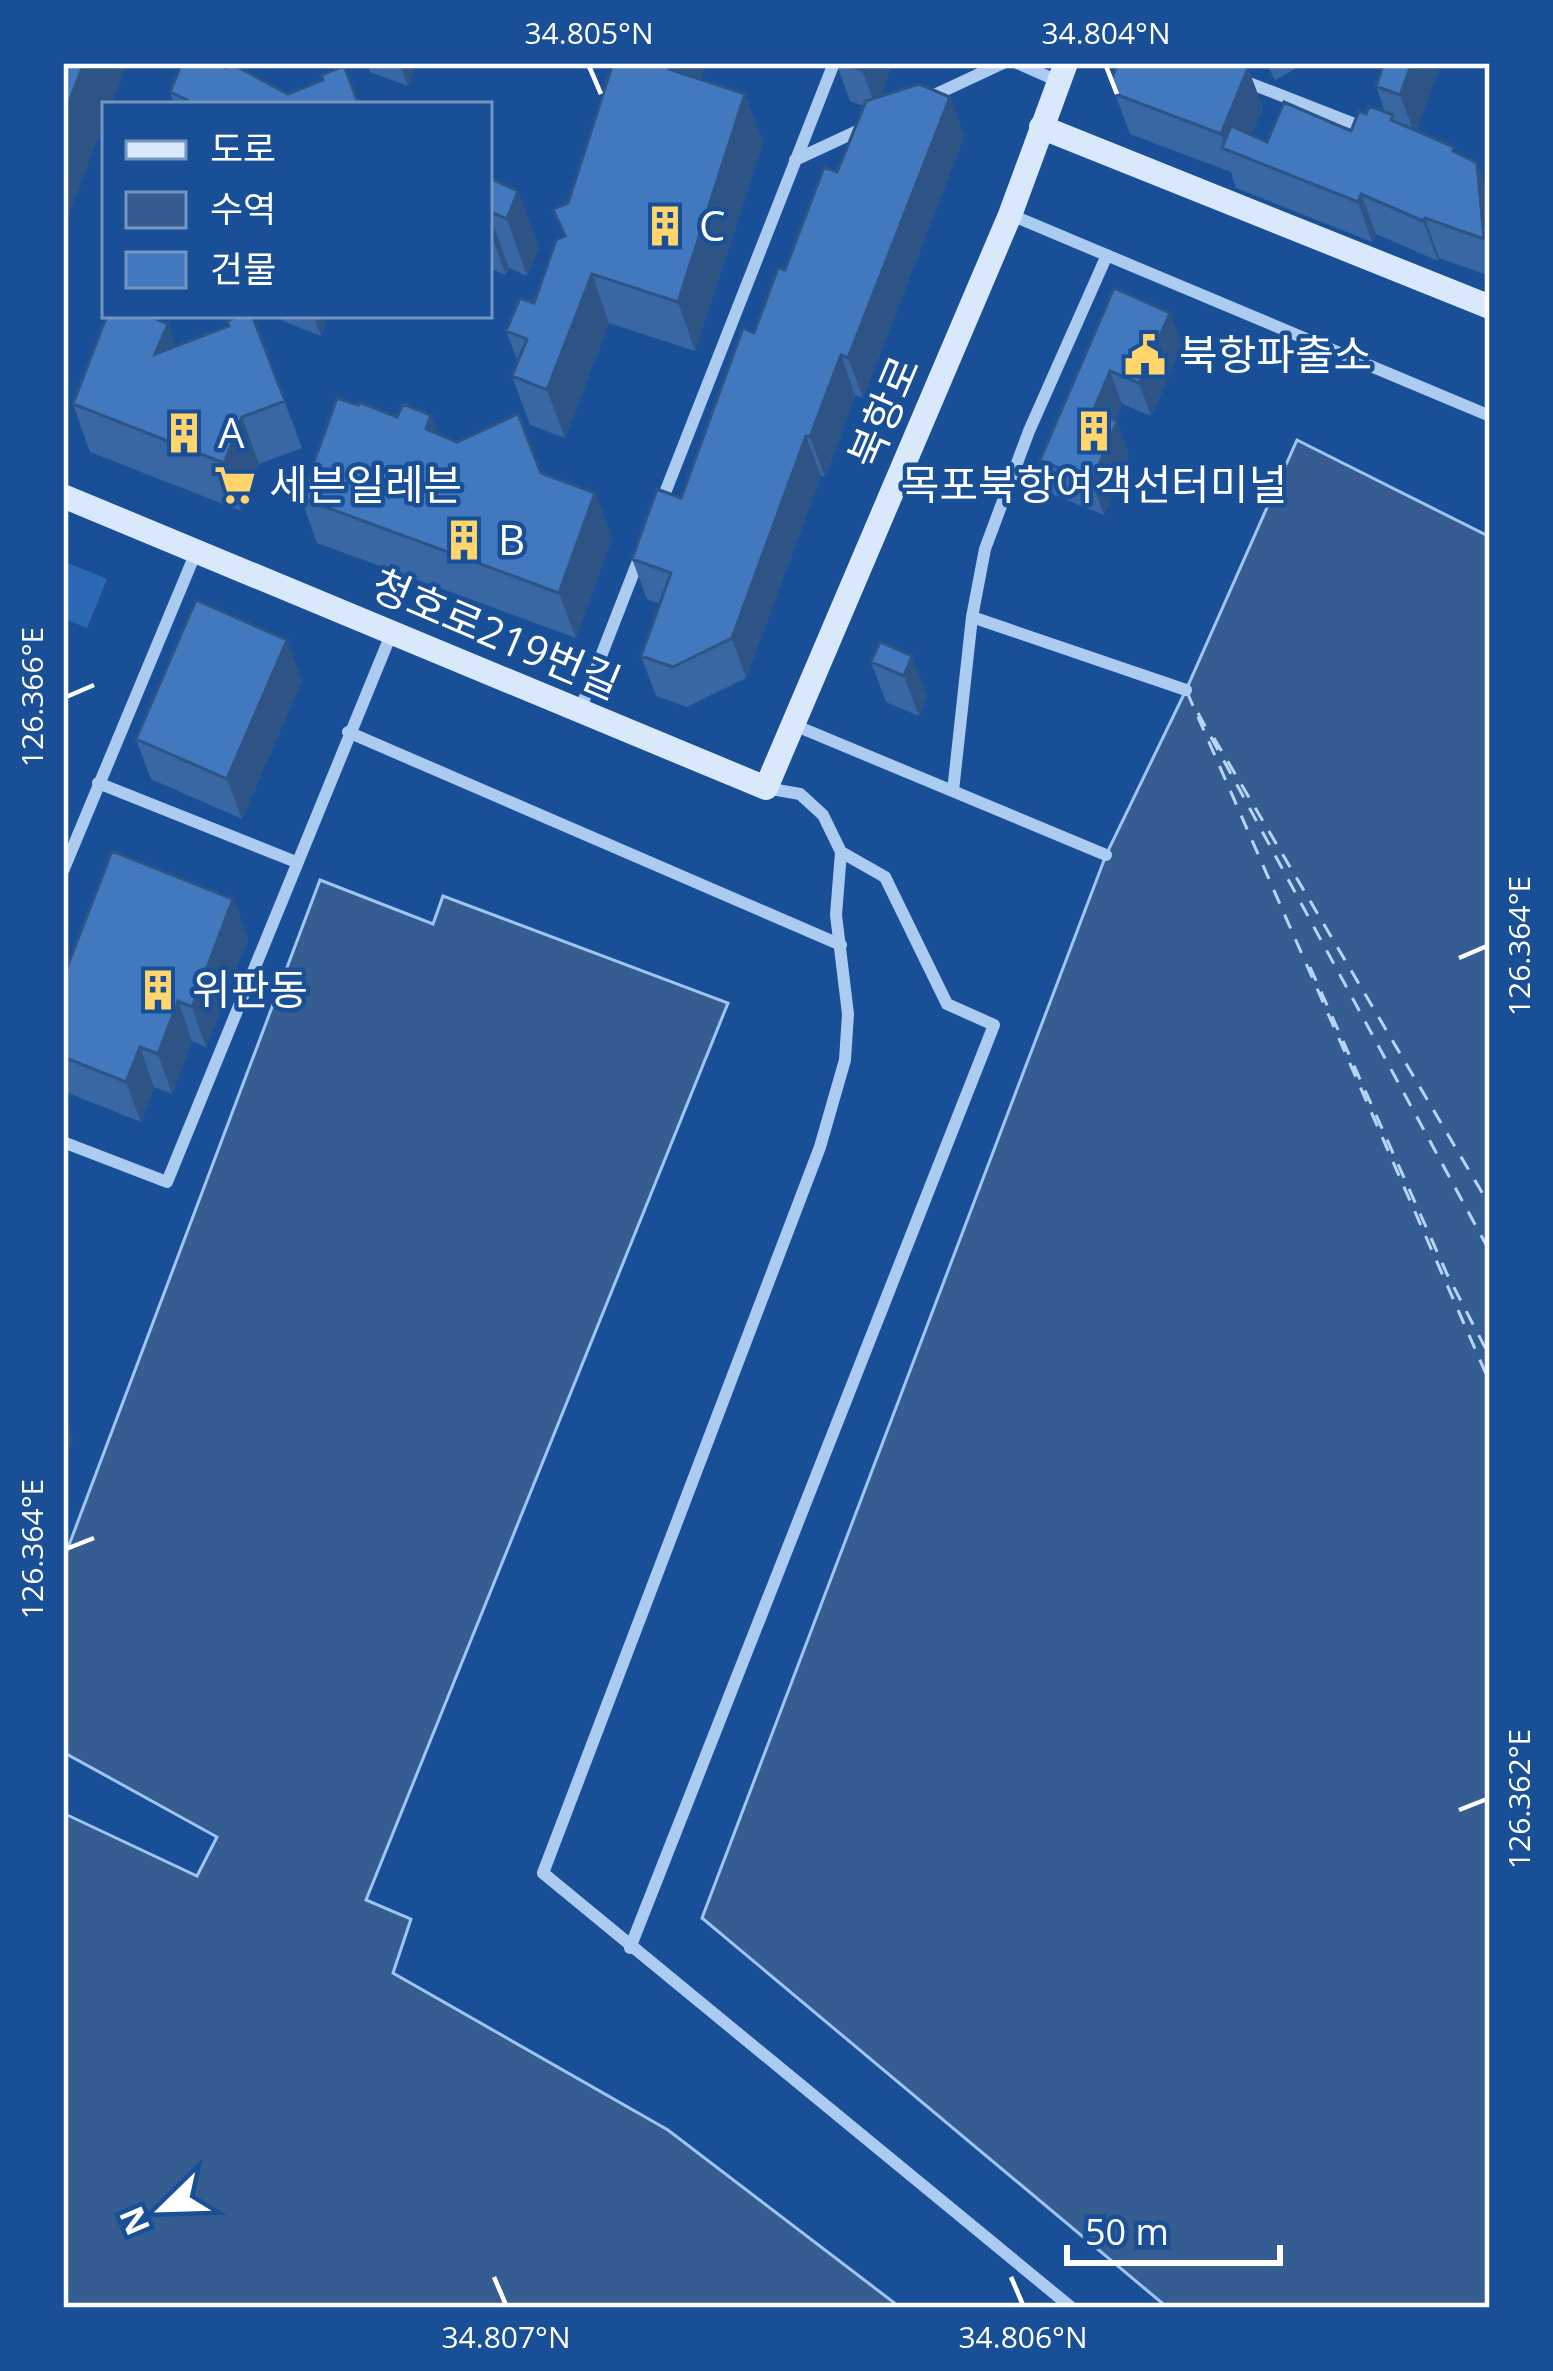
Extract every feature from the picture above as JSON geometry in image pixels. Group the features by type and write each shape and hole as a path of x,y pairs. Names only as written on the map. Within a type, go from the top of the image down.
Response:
{"street":[{"path":"652,524 834,63"},
{"path":"920,102 1003,63"},
{"path":"1017,63 1062,72"},
{"path":"1220,71 1388,136"},
{"name":"북항로","path":"766,788 1010,214 1062,72"},
{"path":"795,160 878,121"},
{"path":"1042,127 1490,307"},
{"path":"1010,214 1490,416"},
{"path":"953,791 972,617 985,549 1029,430 1107,255"},
{"name":"청호로219번길","path":"63,496 766,788"},
{"path":"579,710 644,545"},
{"path":"63,871 196,552"},
{"path":"972,617 1186,690"},
{"path":"63,1142 167,1182 392,632"},
{"path":"794,725 1106,855"},
{"path":"348,732 841,945"},
{"path":"98,783 296,862"},
{"path":"766,788 800,794 823,815 841,852 836,915 848,1013 845,1060 820,1147 543,1873 1072,2308"},
{"path":"631,1948 994,1025 947,1004 885,877 841,852"}],"shaded area":[{"path":"63,561 107,579 87,628 63,618"}],"water":[{"path":"1297,440 1490,537 1490,2308 1168,2308 702,1918 1106,855 1186,690"},
{"path":"320,880 433,924 443,896 728,1003 366,1900 411,1919 393,1973 668,2130 901,2308 63,2308 63,1813 197,1876 217,1837 63,1752 63,1561"}],"building":[{"path":"63,63 84,63 63,118"},
{"path":"182,63 215,63 226,68 230,63 288,94 344,66 358,102 186,102 170,92"},
{"path":"613,63 671,63 669,69 745,94 678,302 592,274 547,390 512,376 527,339 506,331 520,298 534,303 556,240 565,236 553,209 568,203"},
{"path":"1118,63 1238,63 1248,68 1221,134 1115,94 1112,78"},
{"path":"1384,63 1412,63 1400,95 1376,86"},
{"path":"919,84 950,97 848,358 841,355 810,437 806,436 732,638 673,667 641,656 671,573 632,559 657,489 681,498 743,328 754,333 778,268 785,270 824,167 837,172 866,101"},
{"path":"1284,102 1351,131 1359,111 1366,114 1369,106 1454,147 1453,151 1477,163 1484,239 1423,221 1361,194 1358,202 1222,148 1231,126 1267,142"},
{"path":"492,179 518,191 507,219 492,212"},
{"path":"1114,288 1170,313 1139,383 1110,371 1093,412 1117,421 1092,482 1040,460"},
{"path":"106,318 154,318 168,324 155,354 229,326 227,321 234,318 253,318 285,401 242,417 224,463 73,404"},
{"path":"337,398 397,417 403,404 431,415 426,429 457,442 518,414 541,473 595,493 559,593 301,498"},
{"path":"196,600 287,640 227,779 136,739"},
{"path":"880,642 912,656 904,676 871,662"},
{"name":"위판동","path":"112,851 233,899 192,1007 178,1001 158,1054 140,1047 126,1082 63,1057 63,978"}],"ferry route":[{"path":"1187,692 1490,1383"},
{"path":"1198,713 1490,1252"},
{"path":"1214,738 1490,1206"},
{"path":"1310,967 1447,1274 1490,1357"}],"place":[{"name":"C","path":"665,226"},
{"name":"북항파출소","path":"1145,355"},
{"name":"목포북항여객선터미널","path":"1094,431"},
{"name":"A","path":"184,433"},
{"name":"세븐일레븐","path":"235,485"},
{"name":"B","path":"464,540"},
{"name":"위판동","path":"158,990"}]}
